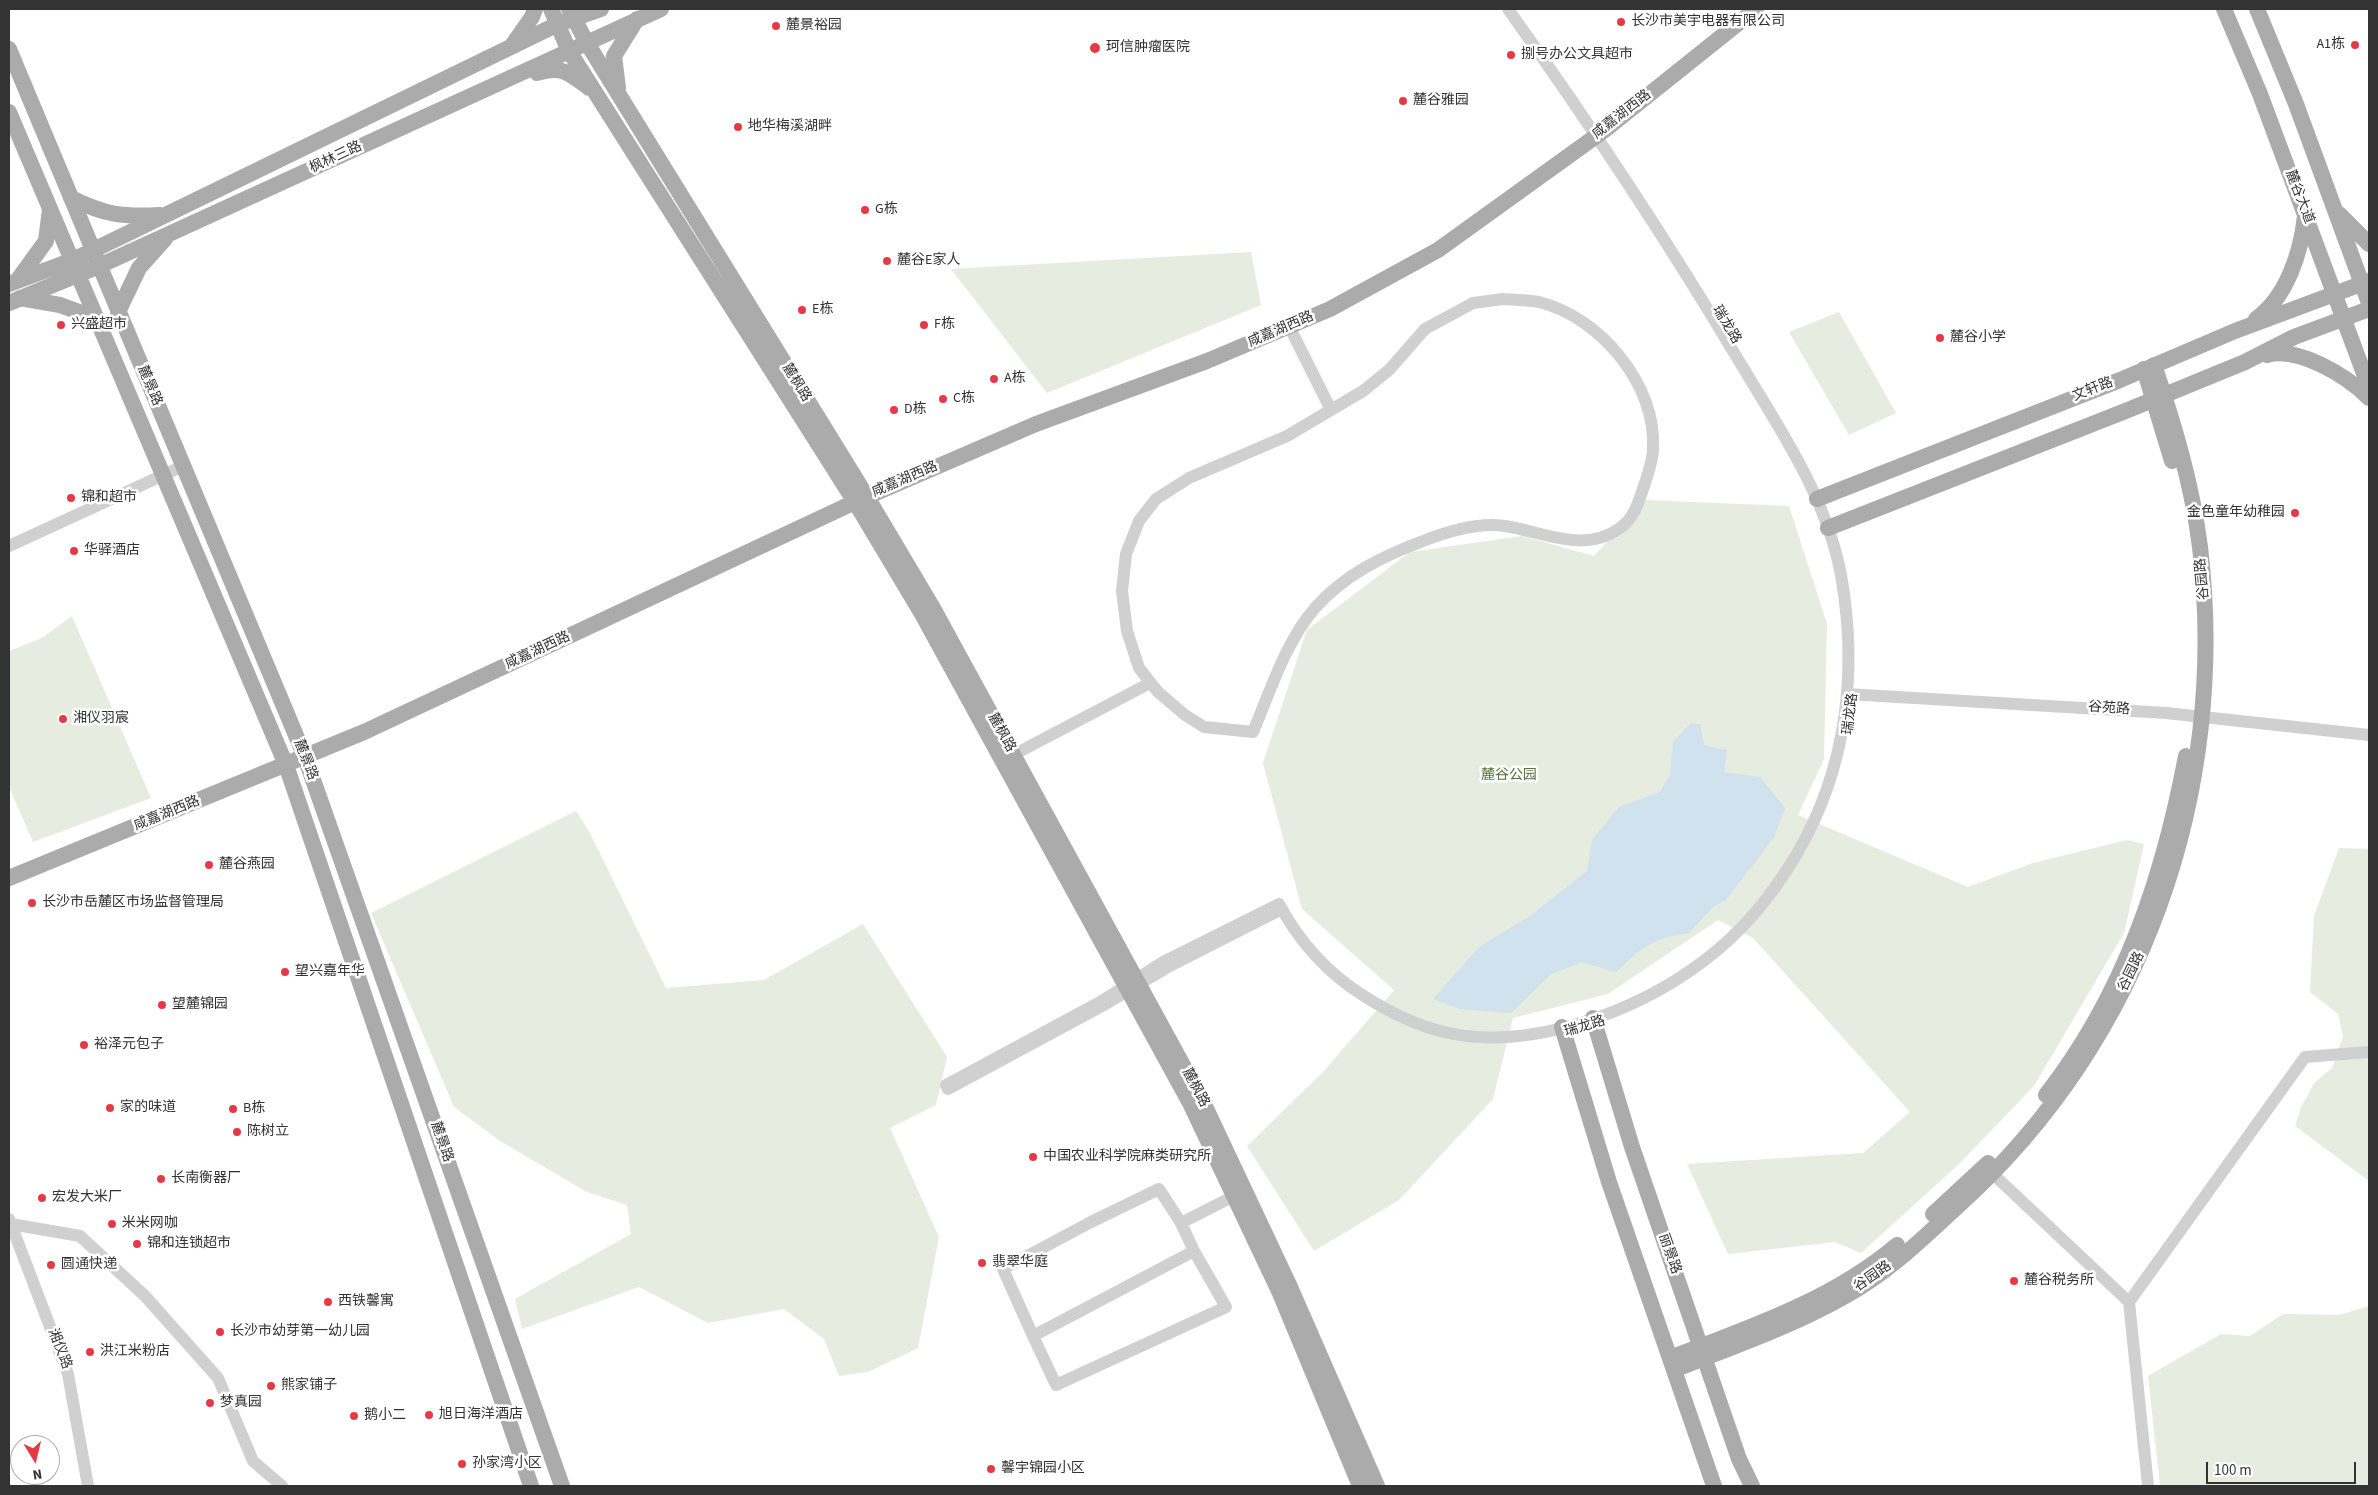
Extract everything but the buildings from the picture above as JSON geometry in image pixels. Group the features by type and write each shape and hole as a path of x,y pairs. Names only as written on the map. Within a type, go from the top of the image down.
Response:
{"main road":[{"path":"508,50 532,17 535,9"},
{"name":"麓枫路","path":"551,9 567,17 586,42 858,495 933,608 1013,755 1132,985 1202,1100 1290,1286 1377,1486"},
{"name":"枫林三路","path":"14,300 76,268 92,251 508,50 567,17 601,9"},
{"name":"枫林三路","path":"13,283 76,268 99,266 661,9"},
{"name":"咸嘉湖西路","path":"9,878 302,752 364,732 1032,413 1203,351 1326,299 1432,240 1596,128 1738,9"},
{"name":"咸嘉湖西路","path":"858,495 1036,424 1207,361 1330,309 1438,250 1596,128 1756,9"},
{"name":"麓谷大道","path":"2224,9 2251,71 2336,293 2369,386"},
{"name":"麓谷大道","path":"2257,9 2296,104 2332,205 2366,282 2369,303"},
{"path":"567,17 569,51 858,495 922,614 1132,985 1279,1291 1360,1486"},
{"path":"619,95 614,56 637,19"},
{"name":"麓景路","path":"9,49 302,752 562,1486"},
{"path":"492,87 552,68 572,75 596,94"},
{"name":"麓景路","path":"9,112 283,760 531,1486"},
{"path":"70,198 96,210 126,217 168,214"},
{"path":"2332,205 2369,244"},
{"path":"13,283 46,241 50,209"},
{"path":"2235,331 2266,312 2275,302 2299,249 2305,213"},
{"path":"118,312 139,268 168,235"},
{"name":"文轩路","path":"1821,497 2235,331 2366,282"},
{"path":"14,300 60,305 98,319"},
{"path":"1832,526 2159,398 2245,362 2294,337 2369,309"},
{"path":"2245,362 2270,354 2296,355 2340,376 2369,398"},
{"name":"谷园路","path":"1703,1352 1840,1285 1884,1256 1922,1224 1994,1157 2059,1078 2086,1035 2125,963 2144,920 2174,818 2198,713 2207,655 2200,545 2188,480 2149,367"},
{"name":"谷园路","path":"1672,1364 1812,1313 1867,1282 1924,1237 1993,1174 2028,1135 2070,1083 2092,1049 2136,966 2154,926 2176,860 2193,782 2198,713"},
{"name":"咸嘉湖西路","path":"9,866 283,760"},
{"name":"丽景路","path":"1594,1022 1632,1147 1740,1459 1752,1486"},
{"path":"1563,1031 1609,1182 1714,1486"}],"street":[{"name":"瑞龙路","path":"1132,985 1278,907 1298,935 1329,971 1373,1002 1412,1022 1447,1033 1492,1037 1563,1031 1644,1005 1679,986 1734,943 1760,915 1802,857 1827,806 1844,756 1851,691 1846,610 1841,575 1832,526 1821,497 1804,455 1673,237 1596,128 1508,9"},
{"name":"瑞龙路","path":"1517,9 1596,128"},
{"path":"1503,299 1539,302 1573,315 1602,336 1622,358 1636,380 1649,410 1653,450 1637,508 1621,528 1598,539 1572,542 1502,526 1450,533 1400,550 1352,575 1315,608 1300,630 1273,684 1253,732 1204,727 1184,714 1150,683 1139,668 1127,631 1122,591 1126,554 1139,521 1156,499 1189,478 1287,436 1363,391 1389,370 1425,329 1473,303 1503,299"},
{"path":"1289,326 1331,410"},
{"path":"9,555 165,479 182,466"},
{"path":"9,546 165,479"},
{"path":"1013,755 1150,683"},
{"name":"谷苑路","path":"1851,691 2198,713 2369,728"},
{"name":"谷苑路","path":"2198,713 2369,735"},
{"path":"1132,985 1102,1006 948,1089 946,1085 1132,985"},
{"path":"2129,1302 2305,1057 2369,1052"},
{"path":"1993,1174 2129,1302 2148,1486"},
{"path":"1159,1189 1181,1223 1194,1251 1226,1307 1056,1385 1003,1269 1091,1222 1159,1189"},
{"path":"1181,1223 1234,1196"},
{"path":"10,1221 80,1236 144,1296 218,1378 254,1461 282,1486"},
{"name":"湘仪路","path":"10,1221 68,1374 88,1486"},
{"path":"1033,1336 1194,1251"}],"green space":[{"path":"1251,252 1261,305 1047,393 951,269"},
{"path":"1839,312 1896,413 1849,435 1789,332"},
{"name":"麓谷公园","path":"1645,500 1789,506 1827,624 1824,759 1798,815 1968,887 2033,863 2127,840 2144,844 2124,933 2034,1086 1958,1165 1861,1253 1835,1242 1728,1254 1687,1164 1863,1153 1910,1112 1753,938 1718,920 1608,994 1513,1018 1493,1099 1399,1200 1314,1251 1247,1146 1323,1072 1394,990 1302,909 1263,763 1307,630 1410,552 1522,536 1594,556"},
{"name":"湘仪羽宸","path":"72,616 151,798 33,842 9,787 9,651 42,638"},
{"path":"576,811 589,831 666,988 764,980 863,924 947,1057 936,1105 890,1128 939,1237 918,1348 868,1372 839,1376 824,1339 784,1309 708,1323 639,1287 522,1329 515,1299 631,1234 627,1205 587,1192 500,1141 454,1107 371,913"},
{"path":"2339,848 2369,849 2369,1181 2295,1126 2301,1107 2315,1082 2332,1068 2343,1037 2338,1014 2310,992 2314,916"},
{"path":"2369,1306 2369,1486 2160,1486 2148,1376 2221,1334 2250,1336 2283,1314 2339,1315"}],"water":[{"path":"1690,724 1700,724 1704,745 1727,750 1724,772 1760,777 1785,808 1774,837 1726,900 1713,907 1689,933 1665,938 1648,945 1616,972 1581,962 1550,975 1511,1013 1460,1009 1433,999 1479,947 1530,916 1587,871 1592,840 1619,807 1660,792 1670,775 1673,742"}],"place":[{"name":"长沙市美宇电器有限公司","path":"1621,22"},
{"name":"麓景裕园","path":"776,26"},
{"name":"A1栋","path":"2355,45"},
{"name":"珂信肿瘤医院","path":"1095,48"},
{"name":"捌号办公文具超市","path":"1511,55"},
{"name":"麓谷雅园","path":"1403,101"},
{"name":"地华梅溪湖畔","path":"738,127"},
{"name":"G栋","path":"865,210"},
{"name":"麓谷E家人","path":"887,261"},
{"name":"E栋","path":"802,310"},
{"name":"兴盛超市","path":"61,325"},
{"name":"F栋","path":"924,325"},
{"name":"麓谷小学","path":"1940,338"},
{"name":"A栋","path":"994,379"},
{"name":"C栋","path":"943,399"},
{"name":"D栋","path":"894,410"},
{"name":"锦和超市","path":"71,498"},
{"name":"金色童年幼稚园","path":"2295,513"},
{"name":"华驿酒店","path":"74,551"},
{"name":"湘仪羽宸","path":"63,719"},
{"name":"麓谷燕园","path":"209,865"},
{"name":"长沙市岳麓区市场监督管理局","path":"32,903"},
{"name":"望兴嘉年华","path":"285,972"},
{"name":"望麓锦园","path":"162,1005"},
{"name":"裕泽元包子","path":"84,1045"},
{"name":"家的味道","path":"110,1108"},
{"name":"B栋","path":"233,1109"},
{"name":"陈树立","path":"237,1132"},
{"name":"中国农业科学院麻类研究所","path":"1033,1157"},
{"name":"长南衡器厂","path":"161,1179"},
{"name":"宏发大米厂","path":"42,1198"},
{"name":"米米网咖","path":"112,1224"},
{"name":"锦和连锁超市","path":"137,1244"},
{"name":"翡翠华庭","path":"982,1263"},
{"name":"圆通快递","path":"51,1265"},
{"name":"麓谷税务所","path":"2014,1281"},
{"name":"西铁馨寓","path":"328,1302"},
{"name":"长沙市幼芽第一幼儿园","path":"220,1332"},
{"name":"洪江米粉店","path":"90,1352"},
{"name":"熊家铺子","path":"271,1386"},
{"name":"梦真园","path":"210,1403"},
{"name":"旭日海洋酒店","path":"429,1415"},
{"name":"鹅小二","path":"354,1416"},
{"name":"孙家湾小区","path":"462,1464"},
{"name":"馨宇锦园小区","path":"991,1469"}]}
